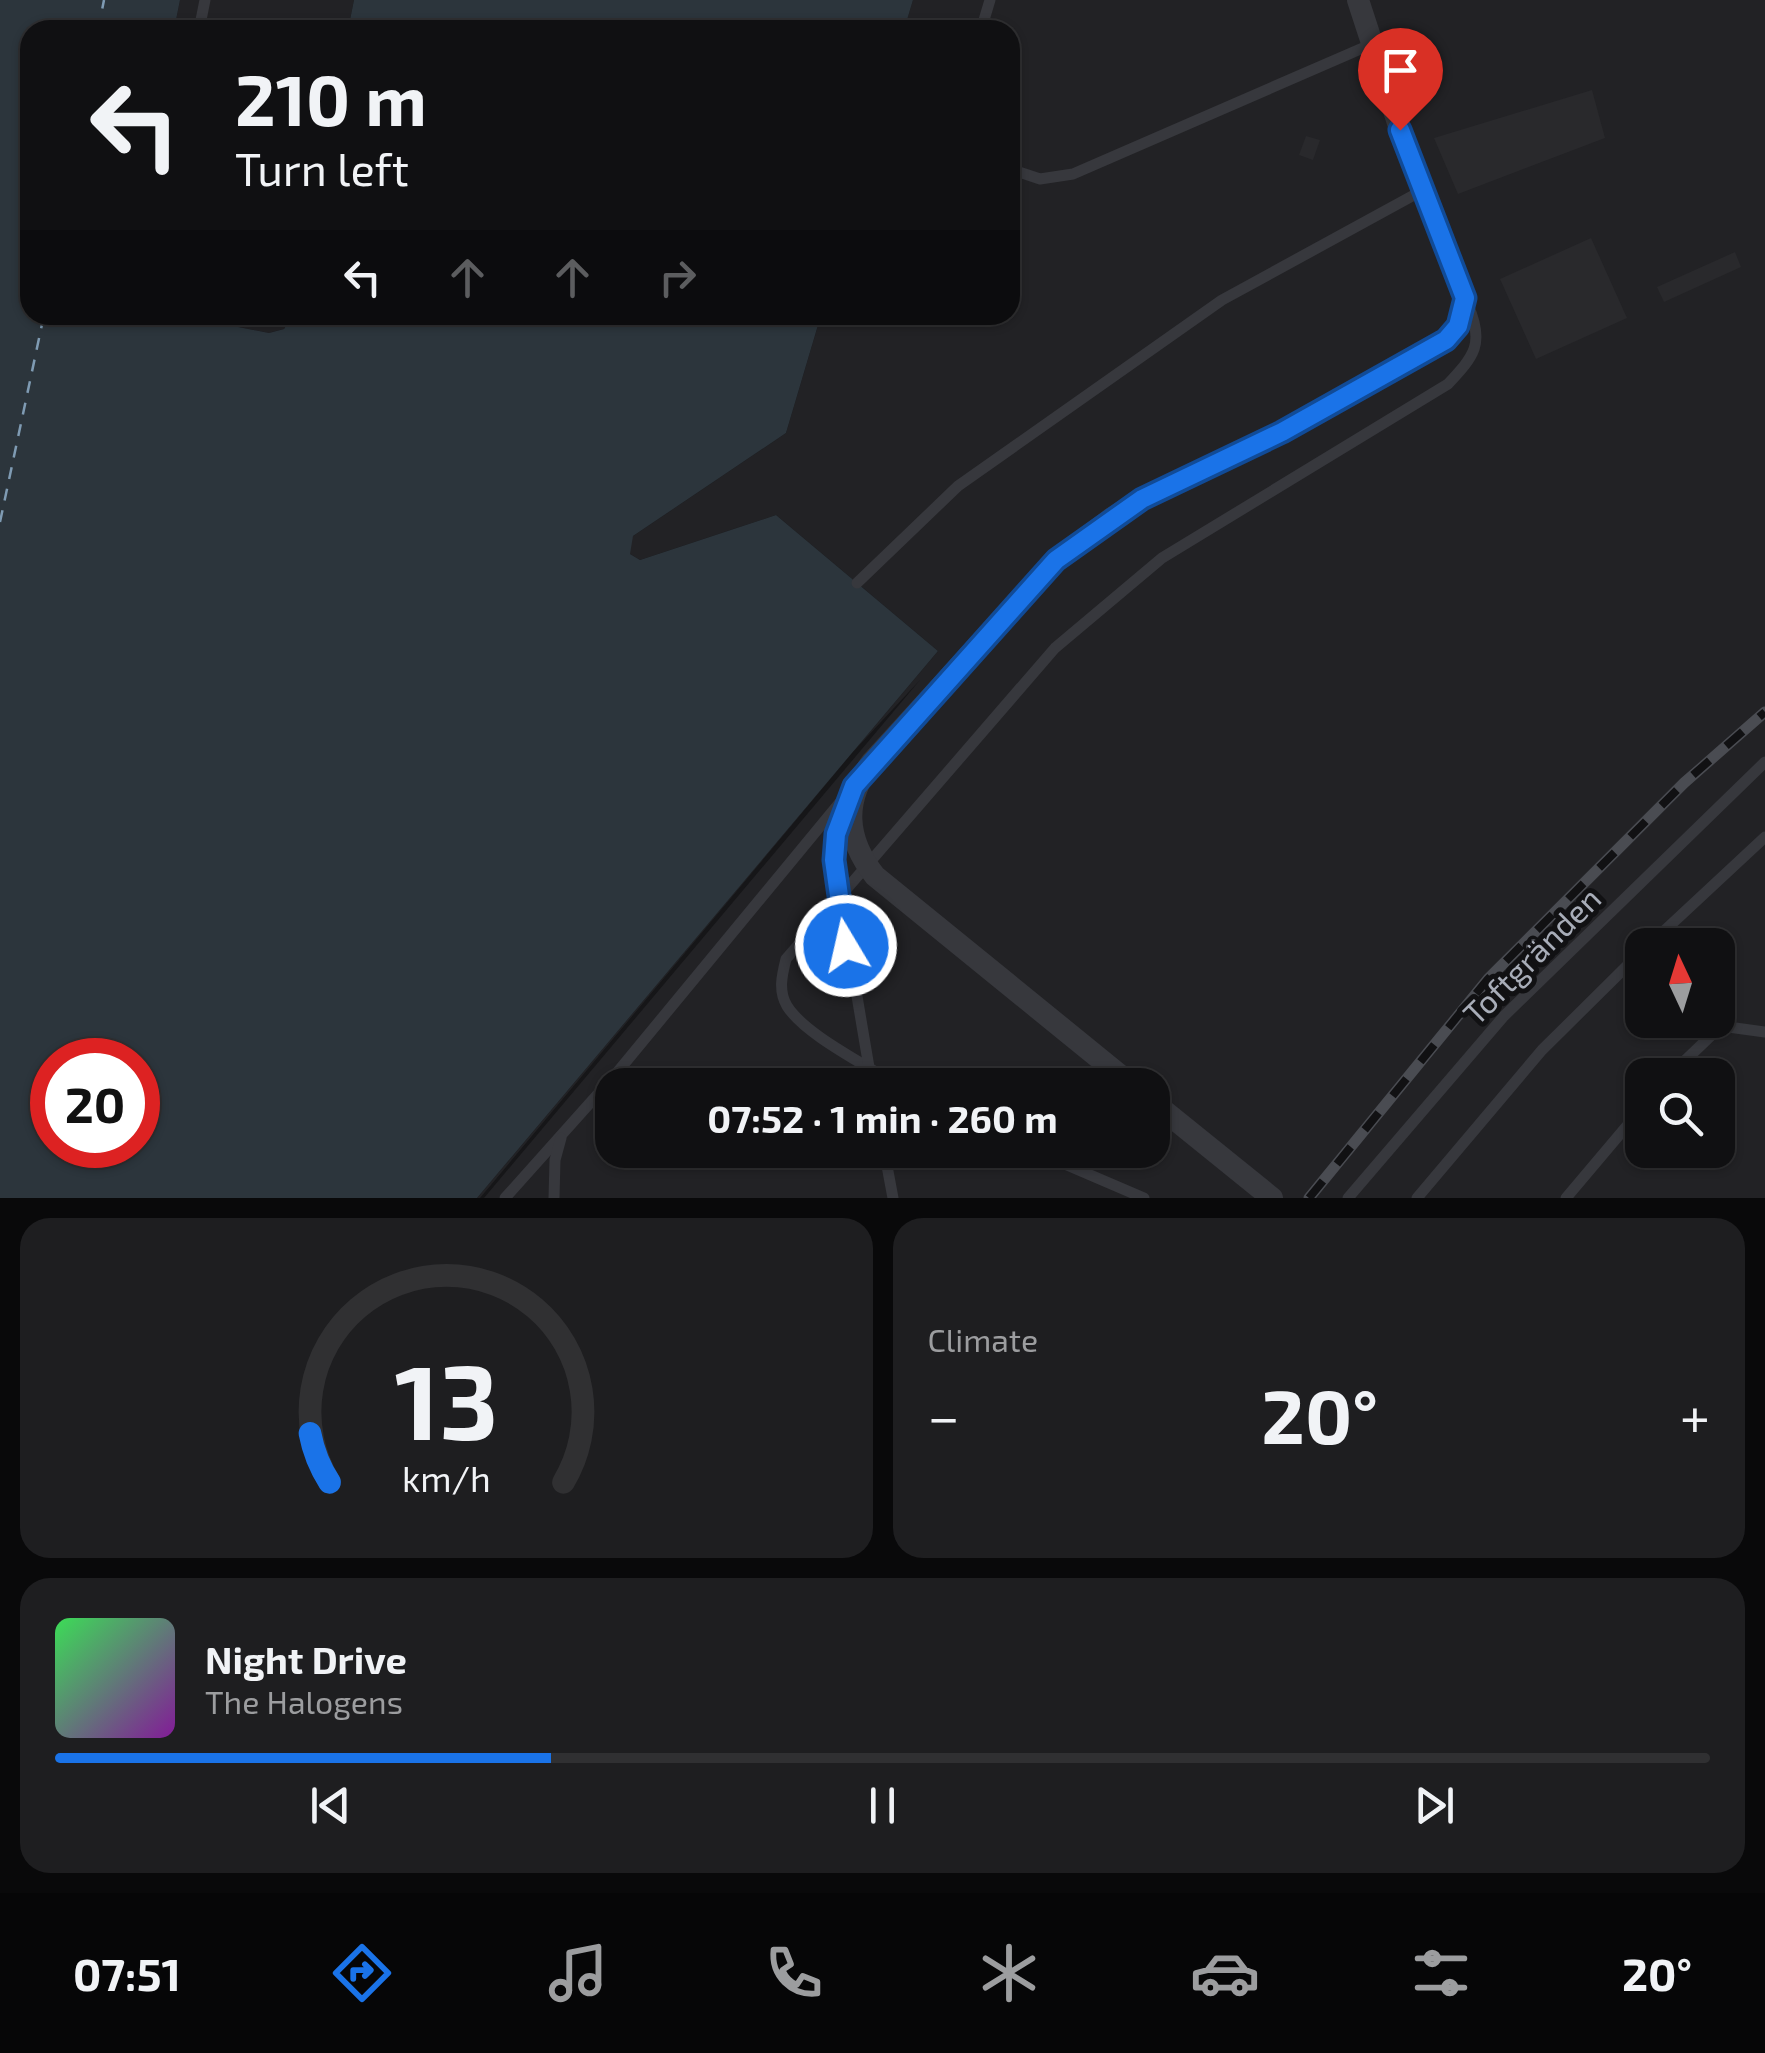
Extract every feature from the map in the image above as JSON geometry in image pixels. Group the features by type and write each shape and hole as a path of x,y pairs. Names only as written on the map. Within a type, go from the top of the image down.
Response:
{"street":[{"path":"1111,1068 875,876 862,860 851,820 854,786 1056,560 1142,499 1282,432 1446,340 1458,326 1465,298 1385,85 1360,0"},
{"path":"1170,1116 1272,1198"}],"lane":[{"path":"1020,172 1040,179 1073,174 1372,44"},
{"path":"857,583 958,486 1222,300 1425,189"},
{"path":"870,1068 805,1025 786,1005 780,981 786,960 1055,648 1162,558 1448,384 1475,353 1477,326 1465,298"},
{"name":"Toftgränden","path":"1348,1198 1504,1016 1765,762"},
{"path":"854,786 836,834 834,860 869,1068"},
{"path":"505,1198 854,786"},
{"path":"1667,928 1765,837"},
{"path":"1417,1198 1542,1050 1625,968"},
{"path":"1688,1058 1721,1026 1765,1032"},
{"path":"1566,1198 1625,1128"},
{"path":"554,1198 555,1160 562,1134"},
{"path":"887,1168 893,1198"},
{"path":"1074,1168 1144,1198"}],"shaded area":[{"path":"0,0 180,0 176,20 20,20 20,325 229,325 269,333 286,325 818,325 786,433 633,536 630,554 640,560 776,515 938,651 477,1198 0,1198"},
{"path":"180,0 354,0 350,20 176,20"},
{"path":"354,0 913,0 907,20 350,20"},
{"path":"913,0 1765,0 1765,1198 477,1198 938,651 776,515 640,560 630,554 628,546 633,536 786,433 818,325 1020,325 1020,20 907,20"},
{"path":"229,325 286,325 269,333"}],"pier":[{"path":"920,680 484,1198 480,1198 853,752"}],"building":[{"path":"1592,90 1605,138 1458,194 1434,138"},
{"path":"1306,136 1320,140 1313,160 1299,155"},
{"path":"1591,238 1627,318 1536,359 1500,279"},
{"path":"1735,252 1741,267 1664,302 1657,287"}],"ferry route":[{"path":"100,20 104,0"},
{"path":"0,522 42,325"}],"railway":[{"path":"1309,1198 1488,979 1684,783 1765,712"}],"route":[{"path":"846,946 834,860 836,834 854,786 1056,560 1142,499 1282,432 1446,340 1458,326 1465,298 1400,130"}]}
